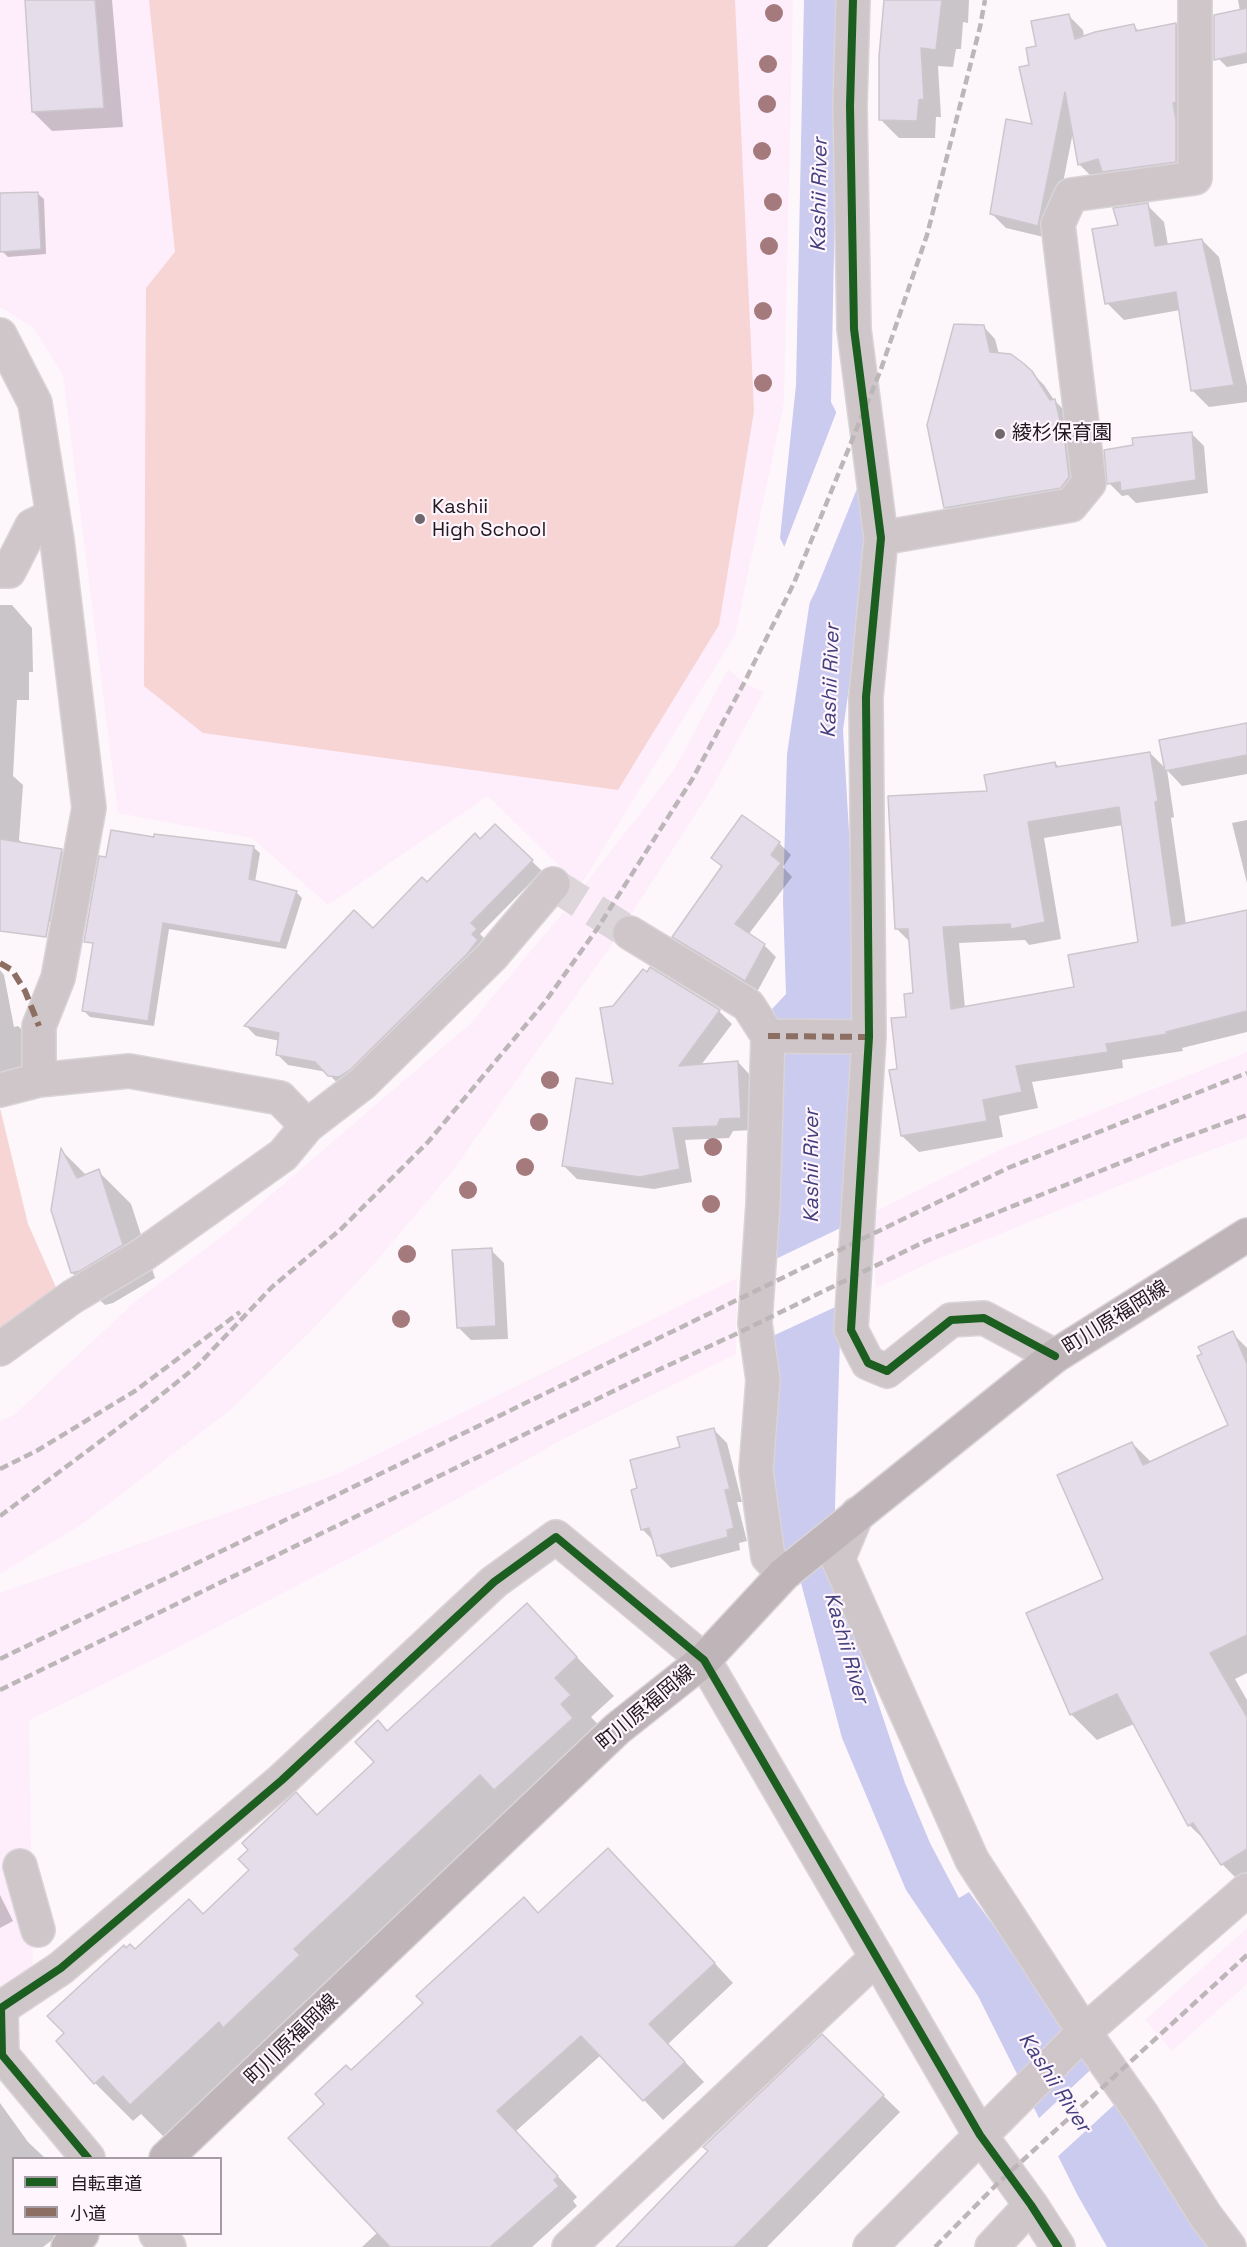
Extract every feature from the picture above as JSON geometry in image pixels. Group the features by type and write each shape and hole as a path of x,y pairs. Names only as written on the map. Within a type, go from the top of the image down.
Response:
{"main road":[{"name":"町川原福岡線","path":"167,2157 617,1729 704,1660 784,1574 1055,1356 1247,1235"},
{"path":"68,2247 81,2235"}],"street":[{"path":"853,0 850,106 854,329 881,538 866,697 869,1037 851,1329 868,1363 888,1371 951,1320 984,1318 1055,1356"},
{"path":"881,538 1071,505 1089,483 1058,224 1071,195 1195,178 1195,0"},
{"path":"0,335 35,403 53,516 89,808 58,978 39,1026 39,1080"},
{"path":"0,571 9,571 32,526 53,516"},
{"path":"0,1349 72,1297 141,1256 283,1155 307,1126 363,1083 491,957 553,884"},
{"path":"630,933 748,1005 768,1036 763,1204 755,1323 763,1380 756,1470 768,1557 784,1574"},
{"path":"768,1036 869,1037"},
{"path":"0,1090 39,1080 129,1071 280,1098 307,1126"},
{"path":"857,1514 838,1558 972,1860 1084,2032 1142,2113 1205,2215 1229,2247"},
{"path":"87,2157 2,2055 1,2008 61,1968 282,1780 494,1582 556,1537 704,1660 980,2134 1058,2247"},
{"path":"20,1866 38,1930"},
{"path":"870,2247 1084,2032 1247,1890"},
{"path":"568,2247 877,1957"},
{"path":"992,2247 1031,2205"},
{"path":"157,2235 169,2247"}],"shaded area":[{"name":"Kashii High School","path":"0,0 793,0 784,403 735,635 580,886 488,796 328,905 252,838 118,813 63,375 33,327 0,307"},
{"name":"Kashii High School","path":"149,0 735,0 754,411 719,625 618,790 203,733 144,686 146,288 175,252"},
{"path":"728,669 744,683 764,692 709,793 612,944 452,1172 373,1265 312,1330 229,1411 85,1522 0,1574 0,1421 14,1415 137,1300 229,1231 471,1023 565,910 674,770"},
{"path":"1247,1052 1247,1137 1181,1161 935,1260 876,1288 872,1213 1000,1150"},
{"path":"0,1108 28,1224 63,1303 0,1337"},
{"path":"737,1278 736,1354 567,1437 373,1546 165,1654 29,1720 33,1975 0,1992 0,1593 335,1475"},
{"path":"1247,1928 1247,1984 1172,2051 1145,2020"}],"water":[{"name":"Kashii River","path":"804,0 839,0 831,402 857,453 869,547 843,730 850,849 854,1054 841,1305 835,1575 905,1783 930,1843 959,1898 969,1892 1079,2043 1218,2247 1107,2247 1077,2194 978,1996 906,1890 842,1738 801,1583 770,1521 778,1020 772,1009 786,994 783,901 787,754 810,600 780,538 796,385"}],"pier":[{"path":"838,408 860,452 865,469 806,610 807,600 783,550"},
{"path":"851,1223 844,1303 764,1340 759,1267"},
{"path":"1101,2060 1126,2094 1055,2159 1036,2121"}],"building":[{"path":"25,0 95,0 104,108 32,112"},
{"path":"884,0 942,0 936,50 921,48 924,99 919,100 917,121 879,120 879,57"},
{"path":"1247,8 1247,53 1214,60 1214,15"},
{"path":"1069,14 1075,39 1095,32 1134,24 1136,31 1176,23 1176,102 1173,103 1176,119 1176,162 1102,172 1098,159 1078,165 1065,92 1038,226 990,214 1006,119 1032,124 1019,67 1029,65 1026,48 1036,46 1031,21"},
{"path":"38,192 41,249 0,252 0,193"},
{"path":"1148,203 1155,246 1202,239 1234,385 1191,391 1176,292 1105,304 1092,229 1118,225 1113,208"},
{"path":"954,324 984,325 990,352 1011,354 1032,371 1050,400 1055,399 1065,443 1069,477 1061,488 944,508 927,425"},
{"path":"1192,432 1196,480 1121,491 1120,482 1107,484 1104,450 1133,445 1132,438"},
{"path":"1247,723 1247,755 1165,771 1159,740"},
{"path":"1150,752 1172,926 1247,910 1247,1011 1166,1032 1167,1034 1106,1044 1108,1052 1016,1066 1022,1092 983,1100 987,1121 901,1136 889,1070 897,1069 891,1018 906,1017 904,994 913,993 908,929 895,929 888,796 987,791 984,775 1055,762 1056,767","holes":["1119,807 1138,942 1068,955 1074,987 951,1009 943,927 1010,924 1011,929 1045,922 1028,822"]},
{"path":"742,815 780,842 771,855 781,863 735,924 765,944 745,981 672,937 722,866 711,858"},
{"path":"495,824 533,860 471,923 477,929 472,934 478,940 467,954 351,1069 339,1077 328,1076 315,1062 276,1055 279,1033 244,1026 354,910 373,928 422,877 427,882 475,833 480,839"},
{"path":"111,830 154,837 154,834 254,846 249,879 297,891 280,943 163,923 148,1021 82,1011 93,943 84,942 99,856 106,857"},
{"path":"0,839 62,849 46,937 0,931"},
{"path":"650,967 720,1010 679,1066 738,1061 741,1118 720,1119 717,1126 673,1128 680,1169 640,1177 562,1166 576,1078 613,1084 600,1008 613,1006 643,969 647,972"},
{"path":"61,1148 77,1178 99,1169 123,1245 80,1271 71,1273 51,1210"},
{"path":"492,1248 496,1326 457,1328 452,1250"},
{"path":"1233,1331 1247,1364 1247,1635 1210,1653 1247,1717 1247,1849 1221,1865 1193,1823 1188,1826 1117,1694 1070,1715 1026,1613 1103,1579 1057,1475 1132,1442 1143,1465 1228,1425 1197,1356 1202,1354 1198,1347"},
{"path":"714,1428 730,1489 725,1490 734,1528 727,1530 728,1537 657,1556 649,1528 641,1530 631,1490 637,1488 630,1460 680,1447 677,1437"},
{"path":"527,1603 577,1657 555,1678 571,1695 561,1704 573,1718 494,1790 480,1775 294,1949 300,1955 223,2028 219,2022 130,2105 103,2076 94,2084 56,2041 64,2033 47,2016 124,1945 126,1948 130,1944 135,1949 189,1899 203,1914 249,1870 238,1859 248,1850 242,1843 296,1792 317,1815 374,1762 355,1742 378,1720 387,1731"},
{"path":"608,1848 715,1963 649,2024 685,2062 643,2101 581,2036 497,2111 558,2176 554,2180 559,2186 490,2247 390,2247 288,2138 324,2104 315,2094 346,2065 351,2070 423,2003 416,1996 524,1897 538,1913"},
{"path":"822,2034 884,2095 734,2247 616,2247 708,2151 703,2147"}],"tunnel":[{"path":"553,884 630,933"}],"railway":[{"path":"0,1516 145,1408 197,1366 272,1287 340,1230 428,1142 545,1002 597,929 693,778 794,583 881,369 927,235 985,0"},
{"path":"0,1659 1008,1168 1247,1073"},
{"path":"0,1690 926,1241 1175,1141 1247,1115"},
{"path":"0,1469 38,1450 135,1391 240,1312"},
{"path":"935,2247 998,2183 1247,1955"}],"marked path":[{"path":"0,963 12,970 25,991 39,1026"},
{"path":"768,1036 869,1037"}],"cycle path":[{"path":"853,0 850,106 854,329 881,538 866,697 869,1037 851,1330 868,1363 887,1371 951,1320 984,1318 1055,1356"},
{"path":"87,2157 2,2055 1,2008 61,1968 282,1780 494,1582 556,1537 704,1660 980,2135 1031,2205 1058,2247"}],"place":[{"name":"綾杉保育園","path":"1000,434"},
{"name":"Kashii High School","path":"420,519"}]}
